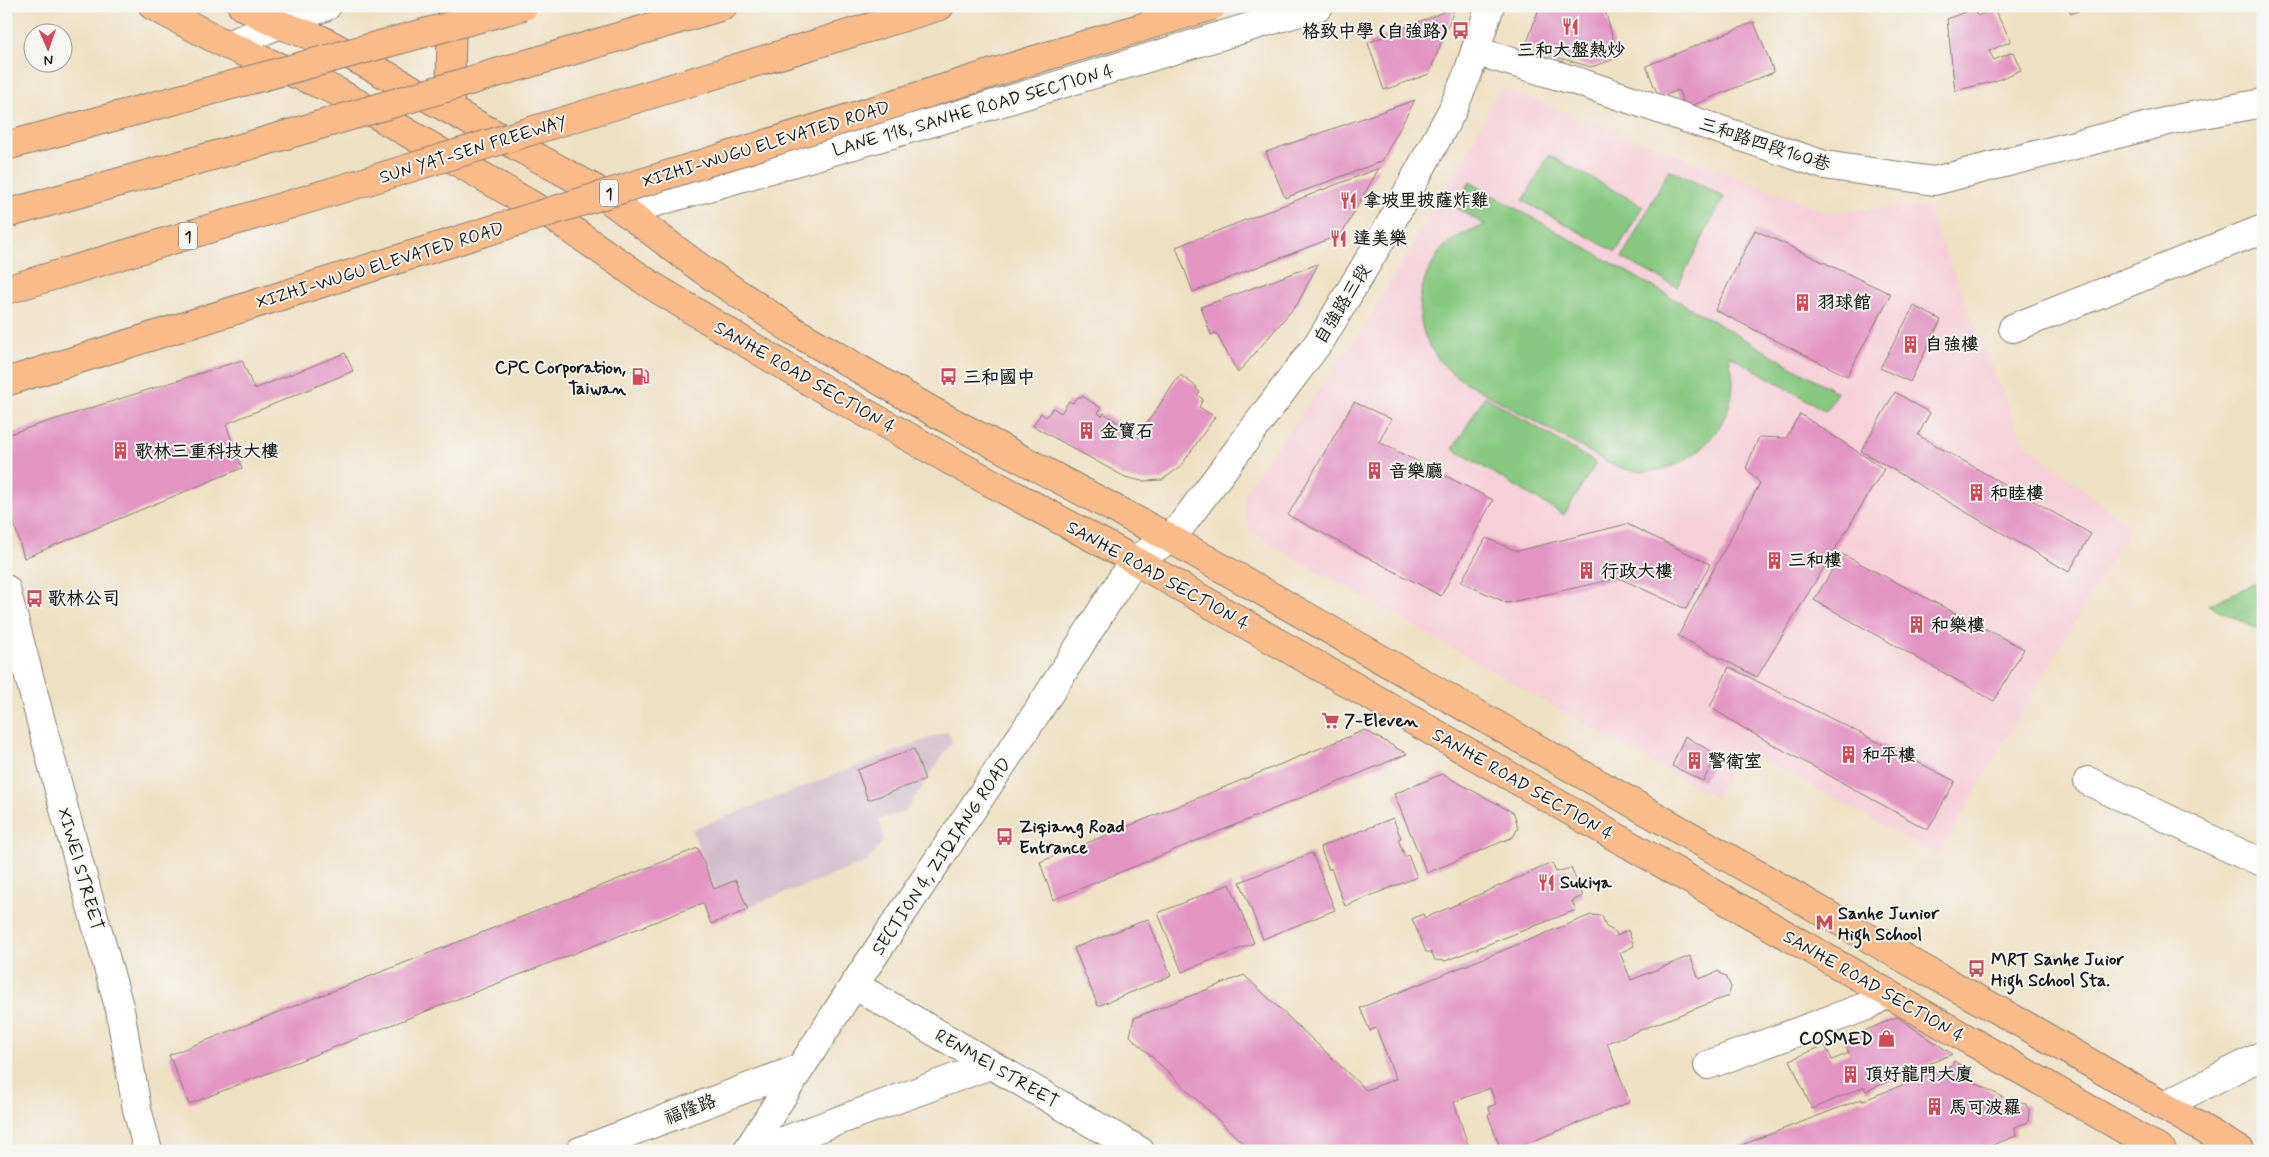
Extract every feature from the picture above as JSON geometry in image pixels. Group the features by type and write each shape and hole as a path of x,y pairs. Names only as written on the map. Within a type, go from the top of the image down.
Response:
{"main road":[{"name":"SANHE ROAD SECTION 4","path":"153,6 227,45 336,91 559,221 651,284 809,381 1134,560 2162,1151"},
{"name":"SANHE ROAD SECTION 4","path":"242,6 281,25 320,39 595,189 703,270 794,331 932,411 1171,538 2241,1151"},
{"path":"450,110 452,6"},
{"path":"6,146 524,6"},
{"path":"6,214 262,142 723,6"},
{"name":"SUN YAT-SEN FREEWAY","path":"15,287 940,6"},
{"name":"XIZHI-WUGU ELEVATED ROAD","path":"6,382 1212,6"}],"street":[{"path":"227,45 327,6"},
{"name":"LANE 118, SANHE ROAD SECTION 4","path":"625,210 992,105 1319,6"},
{"name":"自強路三段","path":"1134,560 1171,538 1322,338 1388,228 1452,111 1475,52 1490,6"},
{"name":"三和路四段160巷","path":"1475,52 1576,80 1824,165 1934,181 2176,119 2263,103"},
{"path":"2012,328 2263,229"},
{"name":"SECTION 4, ZIQIANG ROAD","path":"747,1151 854,985 1038,711 1134,560"},
{"name":"XIWEI STREET","path":"6,589 120,1010 136,1109 148,1151"},
{"path":"2088,781 2253,858"},
{"name":"RENMEI STREET","path":"854,985 1140,1151"},
{"path":"1708,1065 1866,1006 1887,993"},
{"path":"2164,1106 2263,1055"},
{"path":"756,1151 990,1065"},
{"name":"福隆路","path":"580,1151 800,1068"}],"shaded area":[{"name":"Sanhe Junior High School","path":"1500,87 1828,212 1926,206 2024,443 2130,527 1938,856 1744,748 1715,798 1265,541 1253,532 1246,518 1244,507 1246,492 1255,476 1358,336 1469,149"},
{"path":"948,731 952,742 905,812 879,819 884,839 867,862 726,915 692,830"}],"green space":[{"path":"1549,155 1643,206 1616,252 1523,201"},
{"path":"1669,169 1724,197 1677,287 1622,258"},
{"path":"1470,182 1837,392 1826,411 1729,355 1733,375 1730,401 1724,419 1713,435 1700,449 1684,460 1667,468 1648,471 1628,470 1609,463 1460,379 1447,369 1428,344 1420,315 1420,299 1423,284 1440,251 1457,237 1485,225 1455,207"},
{"path":"1485,396 1596,463 1564,515 1453,449"},
{"path":"2263,580 2263,632 2208,605"}],"building":[{"name":"三和大盤熱炒","path":"1540,6 1604,6 1618,58 1591,67 1525,48"},
{"path":"2068,6 2090,6 2071,14"},
{"path":"1455,7 1429,74 1384,90 1368,43"},
{"path":"1975,8 1977,16 1994,9 2011,41 1989,51 1994,60 2013,52 2021,70 1995,81 1955,91 1947,19"},
{"path":"1754,22 1774,72 1686,108 1678,90 1659,98 1646,66"},
{"path":"1415,100 1382,161 1285,198 1266,152"},
{"path":"1379,168 1342,234 1193,292 1176,247"},
{"name":"羽球館","path":"1755,230 1891,294 1847,376 1715,310"},
{"path":"1318,264 1298,303 1238,373 1216,333 1211,335 1201,307"},
{"name":"自強樓","path":"1914,306 1941,320 1910,382 1880,368"},
{"name":"歌林三重科技大樓","path":"345,353 353,371 226,424 242,468 24,558 6,495 6,435 242,360 254,389"},
{"name":"金寶石","path":"1180,375 1197,387 1196,389 1200,392 1197,395 1203,399 1199,407 1215,417 1180,467 1162,480 1142,481 1125,477 1033,426 1041,413 1046,417 1053,408 1061,413 1069,401 1073,403 1076,398 1082,396 1101,408 1098,413 1102,416 1104,413 1138,436"},
{"name":"和睦樓","path":"1895,392 1930,413 1918,435 2091,534 2069,572 1861,451"},
{"name":"音樂廳","path":"1354,402 1391,419 1379,442 1493,500 1441,596 1288,515"},
{"name":"三和樓","path":"1800,414 1884,469 1757,677 1678,636 1760,483 1746,468 1759,437 1786,438"},
{"name":"行政大樓","path":"1627,524 1710,564 1686,609 1619,578 1507,603 1461,582 1486,538 1517,551"},
{"name":"和樂樓","path":"1842,554 2024,649 1994,701 1814,600"},
{"name":"和平樓","path":"1729,667 1955,781 1928,830 1745,729 1710,707"},
{"path":"1365,730 1407,754 1053,900 1040,862"},
{"name":"警衛室","path":"1685,736 1717,755 1703,781 1672,766"},
{"path":"914,749 925,780 868,800 857,770"},
{"path":"1442,774 1514,813 1518,828 1513,837 1427,873 1394,794"},
{"path":"1393,818 1401,838 1398,839 1405,857 1408,855 1417,877 1345,906 1331,868 1329,870 1320,847"},
{"path":"698,848 714,889 736,880 748,910 711,924 703,903 189,1104 169,1055"},
{"path":"1312,853 1335,910 1263,939 1240,882"},
{"path":"1552,863 1556,872 1571,868 1583,896 1572,901 1576,910 1445,961 1435,960 1431,952 1426,952 1412,919 1423,914 1425,918"},
{"path":"1230,884 1254,943 1182,972 1158,913"},
{"path":"1591,915 1602,916 1606,927 1616,932 1617,936 1628,930 1634,946 1620,953 1631,980 1690,956 1699,979 1719,971 1726,976 1731,987 1728,996 1607,1043 1630,1102 1508,1151 1506,1151 1504,1145 1500,1147 1488,1115 1491,1114 1488,1107 1496,1104 1490,1088 1454,1102 1470,1151 1251,1151 1130,1036 1134,1018 1244,975 1366,1090 1396,1079 1376,1028 1370,1031 1360,1008"},
{"path":"1148,919 1171,976 1098,1006 1074,948"},
{"name":"頂好龍門大廈","path":"1897,1017 1952,1054 1866,1091 1864,1087 1812,1109 1790,1060 1825,1045 1832,1060 1849,1053 1843,1040"},
{"name":"馬可波羅","path":"1954,1061 1972,1072 1968,1079 2014,1103 2027,1104 2029,1110 2028,1122 2015,1127 2016,1136 1977,1151 1726,1151 1862,1099 1862,1101 1952,1065"}],"place":[{"name":"三和大盤熱炒","path":"1571,27"},
{"name":"格致中學 (自強路)","path":"1461,31"},
{"name":"拿坡里披薩炸雞","path":"1349,200"},
{"name":"達美樂","path":"1339,238"},
{"name":"羽球館","path":"1803,302"},
{"name":"自強樓","path":"1911,344"},
{"name":"CPC Corporation, Taiwan","path":"640,377"},
{"name":"三和國中","path":"949,377"},
{"name":"金寶石","path":"1086,431"},
{"name":"歌林三重科技大樓","path":"121,451"},
{"name":"音樂廳","path":"1375,471"},
{"name":"和睦樓","path":"1976,493"},
{"name":"三和樓","path":"1774,560"},
{"name":"行政大樓","path":"1587,571"},
{"name":"歌林公司","path":"34,598"},
{"name":"和樂樓","path":"1917,625"},
{"name":"7-Eleven","path":"1330,720"},
{"name":"和平樓","path":"1848,755"},
{"name":"警衛室","path":"1694,761"},
{"name":"Ziqiang Road Entrance","path":"1005,836"},
{"name":"Sukiya","path":"1546,882"},
{"name":"Sanhe Junior High School","path":"1824,923"},
{"name":"MRT Sanhe Juior High School Sta.","path":"1977,969"},
{"name":"COSMED","path":"1887,1038"},
{"name":"頂好龍門大廈","path":"1851,1074"},
{"name":"馬可波羅","path":"1935,1107"}]}
